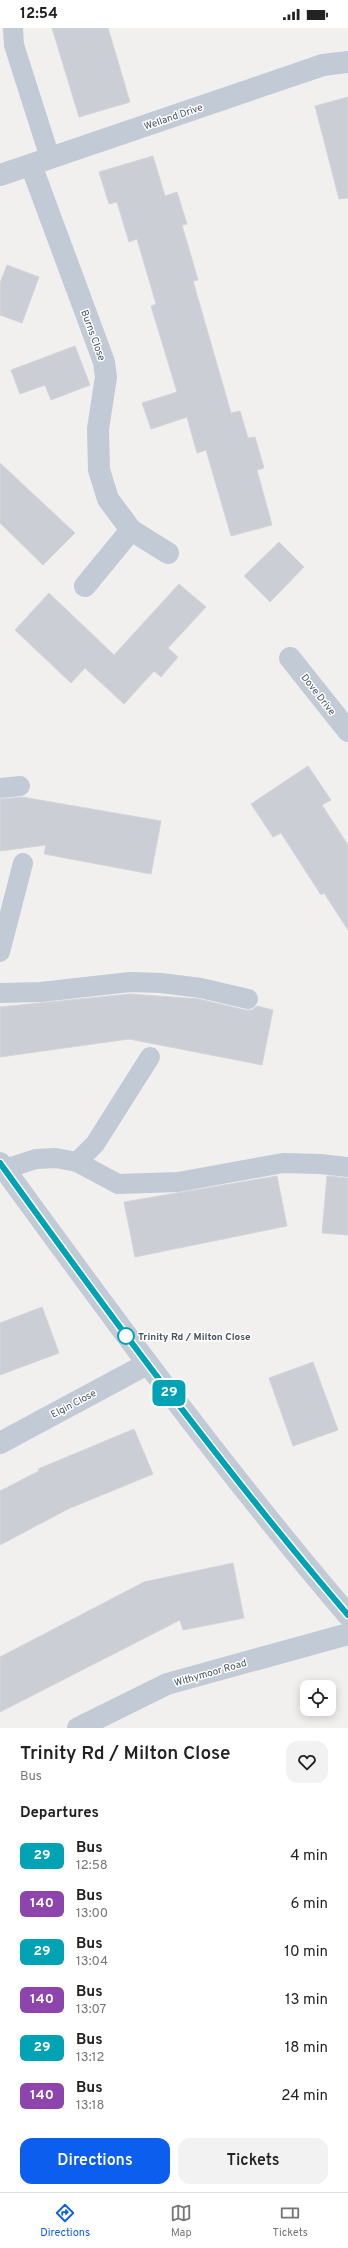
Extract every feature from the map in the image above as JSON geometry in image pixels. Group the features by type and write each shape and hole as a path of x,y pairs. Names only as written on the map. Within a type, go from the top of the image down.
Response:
{"street":[{"name":"Welland Drive","path":"0,175 323,65 348,62"},
{"name":"Burns Close","path":"40,161 104,362 106,377 98,429 100,470 108,499 131,530 168,553"},
{"path":"85,586 131,530"},
{"name":"Dove Drive","path":"290,658 348,731"},
{"path":"2,1166 146,1364 289,1546 348,1615"},
{"name":"Elgin Close","path":"0,1443 146,1364"},
{"name":"Withymoor Road","path":"78,1728 167,1684 348,1634"}],"lane":[{"path":"13,28 14,45 40,161"},
{"path":"0,788 20,786"},
{"path":"0,952 24,863"},
{"path":"0,993 41,992 130,982 161,983 201,988 248,999"},
{"path":"77,1162 95,1144 150,1058"},
{"path":"2,1166 36,1159 56,1158 77,1162 118,1184 178,1182 283,1163 320,1164 348,1167"}],"building":[{"path":"52,28 108,28 130,102 79,117"},
{"path":"348,97 348,198 339,199 315,106"},
{"path":"153,156 165,196 177,192 187,224 182,225 198,280 193,281 231,413 240,411 248,438 255,437 264,468 257,470 272,525 231,536 206,450 197,453 187,417 151,429 142,403 177,392 151,306 156,304 137,239 129,242 117,202 109,204 99,172"},
{"path":"7,265 39,277 22,323 0,315 0,283"},
{"path":"75,346 90,385 51,400 45,385 20,394 11,370"},
{"path":"0,463 75,533 43,565 0,523"},
{"path":"279,542 304,567 270,602 244,576"},
{"path":"179,584 206,607 168,648 178,657 161,677 154,671 124,704 85,668 71,683 15,630 49,593 114,655"},
{"path":"308,766 331,800 322,805 348,845 348,930 324,893 321,895 281,833 273,837 251,804"},
{"path":"22,797 161,821 151,874 44,854 46,845 0,851 0,799"},
{"path":"130,994 199,999 245,1010 252,1010 257,1006 273,1010 262,1065 129,1039 0,1057 0,1007"},
{"path":"277,1176 287,1226 135,1257 124,1202"},
{"path":"327,1176 348,1178 348,1235 322,1233"},
{"path":"42,1307 59,1353 0,1375 0,1323"},
{"path":"313,1362 338,1430 293,1446 269,1378"},
{"path":"134,1429 153,1474 68,1509 0,1545 0,1491 39,1471 38,1469"},
{"path":"233,1563 244,1618 183,1630 180,1620 0,1712 0,1657 144,1582"}],"bus line":[{"name":"29","path":"0,1163 146,1364 289,1546 348,1615"}],"place":[{"name":"Trinity Rd / Milton Close","path":"126,1336"}]}
